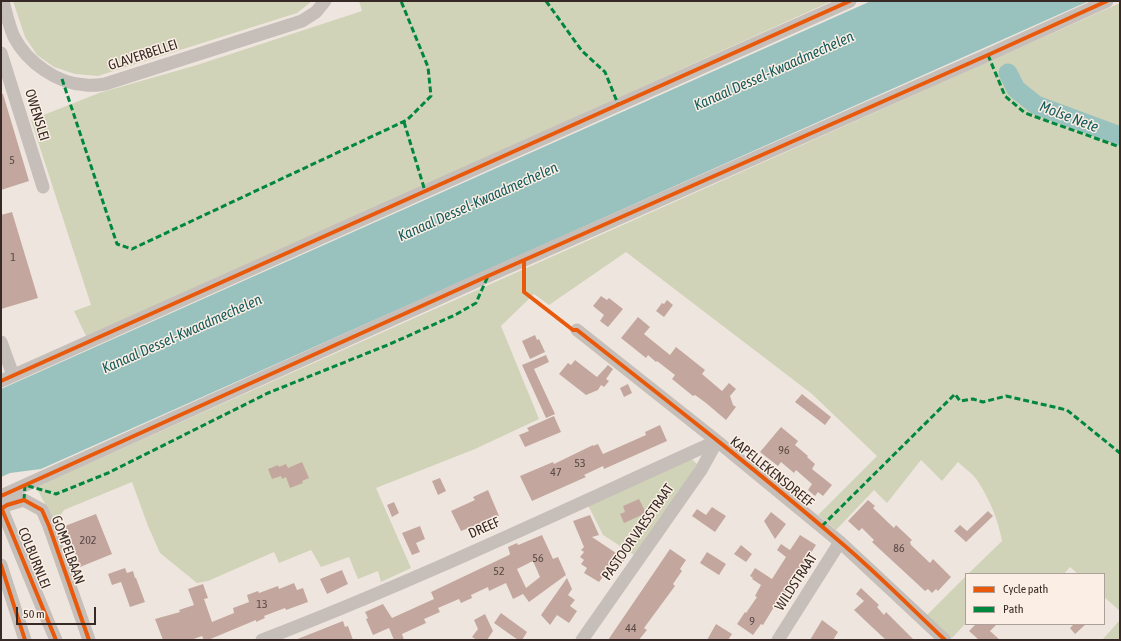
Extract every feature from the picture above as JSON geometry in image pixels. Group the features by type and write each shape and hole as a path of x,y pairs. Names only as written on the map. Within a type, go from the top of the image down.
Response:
{"street":[{"name":"GLAVERBELLEI","path":"3,1 14,36 25,52 39,66 56,77 68,82 85,85 104,84 302,20 316,12 325,1"},
{"path":"1,381 850,1"},
{"path":"1,496 488,276 1107,1"},
{"name":"OWENSLEI","path":"1,53 43,187"},
{"name":"KAPELLEKENSDREEF","path":"577,330 717,441 840,542 945,640"},
{"path":"1,342 13,375"},
{"name":"DREEF","path":"262,640 349,606 717,441"},
{"name":"PASTOOR VAESSTRAAT","path":"582,640 700,470 717,441"},
{"name":"GOMPELBAAN","path":"1,508 24,500 42,510 89,640"},
{"name":"COLBURNLEI","path":"1,508 56,640"},
{"name":"WILDSTRAAT","path":"778,640 840,542"},
{"path":"1,565 25,640"}],"green space":[{"path":"13,1 312,1 297,13 98,76 75,74 54,67 37,55 25,37"},
{"path":"359,1 832,1 87,338 74,311 91,305 31,120 99,93 197,65 362,11"},
{"path":"1120,3 1120,611 1105,598 1105,573 1077,573 1070,567 1065,573 969,573 1002,541 995,517 985,494 975,477 958,462 942,481 921,460 887,503 874,490 836,530 818,515 877,456 812,394 626,252 549,305 534,294 501,326 539,419 475,449 376,488 411,568 381,582 378,571 358,579 349,557 321,567 311,550 279,563 274,552 208,581 197,583 160,553 148,526 132,482 64,510 56,522 36,487"},
{"path":"691,458 697,464 693,471 634,555 603,535 588,505"},
{"path":"965,577 965,624 952,638 927,615"},
{"path":"1120,620 1120,640 1104,640 1103,639"}],"water":[{"name":"Kanaal Dessel-Kwaadmechelen","path":"871,1 1089,1 41,469 10,473 1,477 1,389"}],"building":[{"path":"1,94 3,94 29,181 1,190"},
{"path":"12,212 38,298 1,309 1,215"},
{"path":"601,296 607,300 609,298 623,309 608,327 600,321 604,315 593,306"},
{"path":"667,300 673,305 664,317 656,311 662,303 664,304"},
{"path":"638,317 650,327 644,334 670,355 676,347 705,370 702,374 722,391 729,383 736,389 730,396 733,405 736,407 726,420 706,403 695,395 693,396 672,379 675,375 648,355 646,358 621,338"},
{"path":"535,335 537,340 539,339 545,352 530,359 522,341"},
{"path":"546,355 549,362 534,369 555,414 546,418 522,365"},
{"path":"575,360 597,377 608,365 613,369 606,379 609,381 604,387 601,385 598,390 586,395 559,374 568,363 571,365"},
{"path":"628,384 632,393 624,397 620,388"},
{"path":"802,394 831,417 825,425 795,402"},
{"path":"554,416 561,432 525,447 519,435 529,431 527,428"},
{"path":"660,425 667,441 604,469 603,466 584,475 586,477 532,501 520,476 553,462 554,464 593,445 598,444 603,454 646,435 645,432"},
{"path":"781,427 798,441 795,445 815,464 812,469 832,485 823,496 818,492 815,496 808,490 812,484 796,470 794,473 781,462 778,466 760,452"},
{"path":"302,462 309,478 302,481 303,483 290,488 286,477 282,479 281,476 272,479 268,469 286,464 288,468"},
{"path":"440,478 446,491 438,495 432,481"},
{"path":"488,490 499,516 461,531 451,511 475,500 473,497"},
{"path":"639,499 646,513 624,523 620,514 625,512 623,506"},
{"path":"868,500 875,506 873,508 894,528 896,525 912,540 910,542 911,545 930,563 933,559 951,577 938,591 936,589 932,593 928,589 925,591 872,542 874,540 862,528 859,531 848,521"},
{"path":"394,502 399,513 392,517 387,505"},
{"path":"712,507 726,516 715,532 692,516 697,509 706,515"},
{"path":"988,511 993,516 966,542 954,531 960,525 967,531"},
{"path":"771,512 786,524 775,539 764,521"},
{"path":"96,514 112,554 80,567 65,526"},
{"path":"590,515 599,535 592,537 625,559 619,568 613,563 599,582 584,573 587,568 581,564 584,560 580,557 584,552 581,550 584,547 573,521"},
{"path":"420,526 425,539 416,543 420,552 412,555 402,533"},
{"path":"542,535 553,559 558,557 566,575 529,602 523,594 513,599 506,583 489,591 488,587 471,595 472,598 461,603 459,599 438,608 440,612 424,619 426,623 402,634 404,640 394,640 389,628 373,635 366,619 368,618 365,612 383,604 392,618 434,599 431,592 509,555 508,547 517,543 518,545","holes":["533,561 540,577 526,588 517,569"]},
{"path":"800,535 816,545 776,608 774,607 763,625 761,624 753,635 737,624 757,597 755,596 761,585 750,576 755,568 772,579 786,557 777,550 781,544 790,550"},
{"path":"741,545 752,554 746,562 734,554"},
{"path":"670,549 686,560 680,569 682,571 673,584 675,586 644,628 647,630 639,640 608,640"},
{"path":"707,552 726,564 719,575 700,563"},
{"path":"125,568 127,573 133,571 145,602 130,607 121,582 112,585 108,574"},
{"path":"342,570 348,584 327,594 320,579"},
{"path":"567,578 572,589 568,595 575,600 570,606 577,611 569,623 557,615 550,625 541,615"},
{"path":"294,583 297,590 303,588 308,602 286,610 285,608 264,616 265,618 256,622 256,620 208,640 204,640 202,636 191,640 163,640 155,619 180,612 179,610 194,605 188,589 203,584 208,598 204,599 212,622 234,613 233,608 249,602 247,595 258,591 259,593 278,586 279,589"},
{"path":"861,588 879,605 877,607 884,615 886,612 914,640 886,640 854,610 864,601 856,594"},
{"path":"501,613 527,632 522,640 518,640 494,623"},
{"path":"485,614 493,631 487,640 477,640 472,637 478,629 474,620"},
{"path":"822,620 838,632 833,640 810,640"},
{"path":"343,621 345,627 348,626 353,640 295,640"},
{"path":"716,624 732,634 728,640 707,640"},
{"path":"975,625 996,625 990,631 1000,640 979,640 969,631"},
{"path":"1073,625 1085,625 1075,634 1070,628"}],"waterway":[{"name":"Molse Nete","path":"1008,73 1016,89 1036,105 1120,136"}],"marked path":[{"path":"62,79 117,244 132,249 407,120 431,96 428,67 401,1"},
{"path":"546,1 582,51 605,72 618,104"},
{"path":"988,55 1005,96 1025,113 1120,147"},
{"path":"404,122 425,191"},
{"path":"24,500 25,485 56,494 108,473 268,393 390,344 455,315 476,303 488,276"},
{"path":"822,526 955,394 960,401 973,399 983,402 1006,396 1067,410 1120,453"}],"cycle path":[{"path":"1,381 850,1"},
{"path":"1,496 488,276 1107,1"},
{"path":"524,260 524,292 573,330 577,330 775,487 866,565 945,640"},
{"path":"1,509 7,505 24,500 42,510 89,640"},
{"path":"1,507 56,640"},
{"path":"1,565 25,640"}]}
